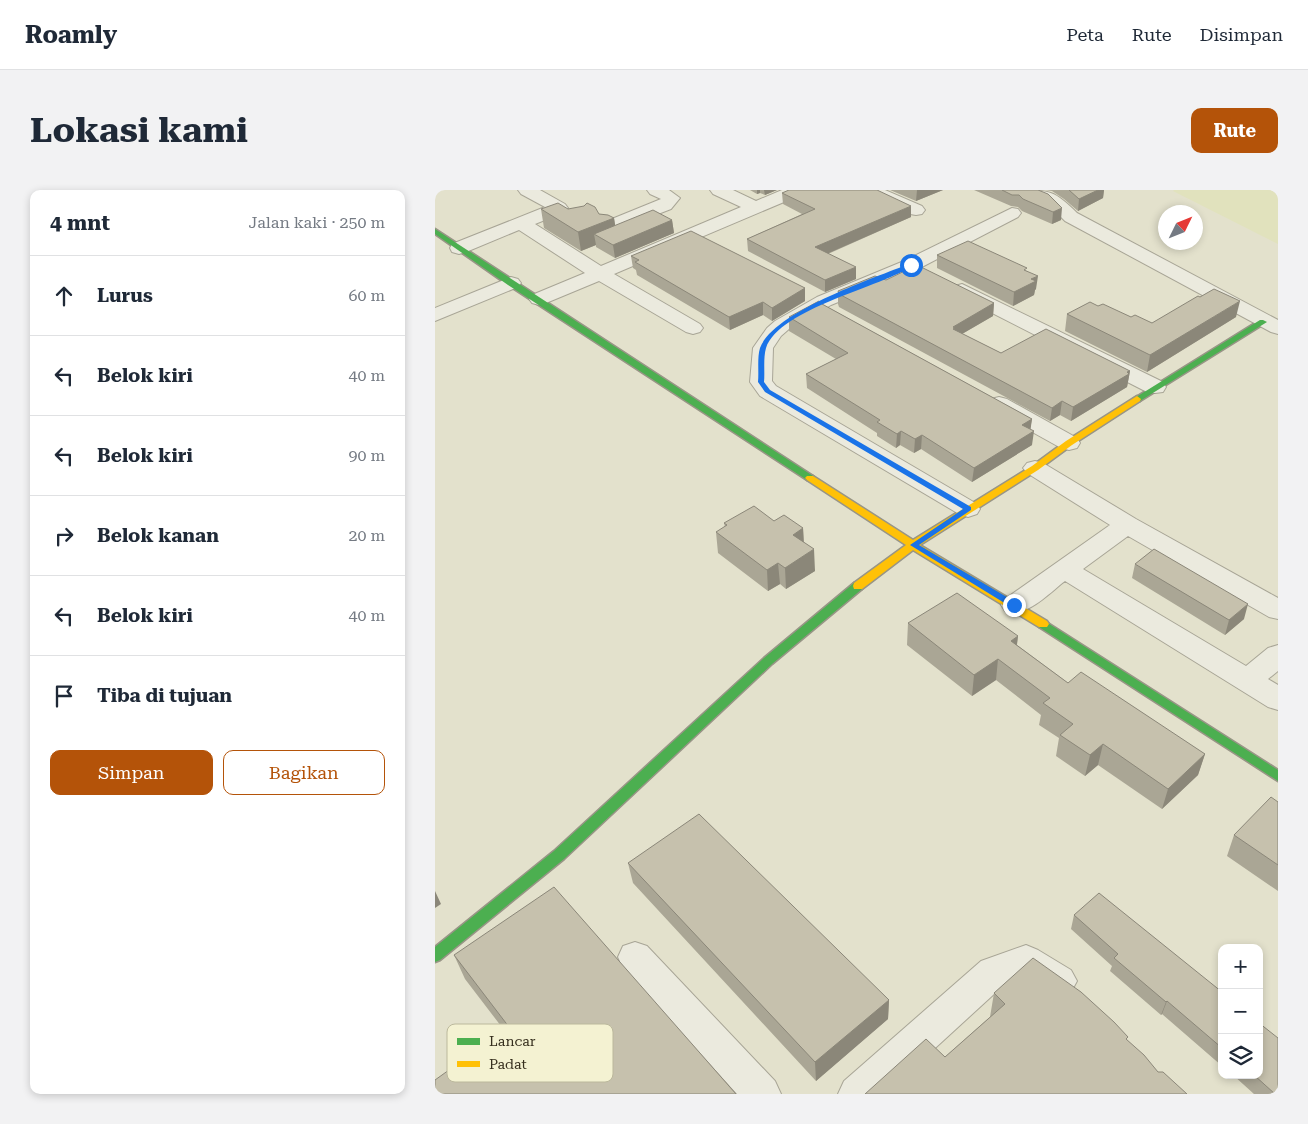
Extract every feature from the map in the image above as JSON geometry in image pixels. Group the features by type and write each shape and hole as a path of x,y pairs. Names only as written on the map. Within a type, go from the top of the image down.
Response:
{"street":[{"path":"459,248 522,224 566,212 527,190"},
{"path":"719,190 757,208"},
{"path":"539,299 599,273 693,223 757,208 797,190"},
{"path":"871,190 915,210"},
{"path":"1028,190 1054,200 1071,217 1270,325"},
{"path":"608,227 660,198 721,247"},
{"path":"968,509 768,391 761,382 763,348 774,332 816,297 929,274 1012,213"},
{"path":"522,224 599,273 693,328"},
{"path":"435,231 511,283 539,299 913,545 1014,605 1278,776"},
{"path":"929,274 1155,387"},
{"path":"435,315 511,283"},
{"path":"816,297 830,312 839,316"},
{"path":"435,956 559,855 768,661 851,591 913,545 1035,468 1069,443 1155,387 1270,325"},
{"path":"984,396 1069,443"},
{"path":"1035,468 1127,525 1278,610"},
{"path":"1014,605 1127,525"},
{"path":"1066,570 1278,698"},
{"path":"1248,681 1278,655"},
{"path":"635,956 762,1094"},
{"path":"857,1094 993,972 1026,962 1055,978 1083,1001"}],"green space":[{"path":"1278,190 1278,244 1173,191"}],"building":[{"path":"789,190 877,190 911,206 815,247 856,267 825,280 747,239 815,209 782,193"},
{"path":"1002,190 1038,190 1048,194 1062,208 1053,212 1023,199 1019,195 1012,195"},
{"path":"1069,190 1098,190 1079,199"},
{"path":"558,203 568,209 584,206 587,203 595,207 599,214 614,218 578,232 541,209"},
{"path":"653,210 672,220 613,245 594,234"},
{"path":"691,231 805,288 772,308 763,302 729,317 635,262 639,260 631,256"},
{"path":"968,241 1027,268 1024,270 1038,276 1031,279 1036,281 1014,292 937,255"},
{"path":"917,265 994,303 953,327 955,328 953,329 1001,353 1046,329 1130,371 1127,372 1129,374 1073,407 1062,401 1052,408 839,294 838,291 875,276 886,280"},
{"path":"1214,289 1240,301 1150,355 1067,314 1090,302 1098,306 1103,304 1131,317 1135,315 1152,323 1198,296 1200,297"},
{"path":"819,301 1032,419 1022,425 1034,431 974,468 922,435 915,439 901,431 897,434 877,422 880,420 806,374 848,353 789,317"},
{"path":"754,506 774,521 784,515 803,528 793,535 814,549 785,568 778,563 767,570 716,532 727,525 724,523"},
{"path":"1154,549 1248,604 1229,620 1135,564"},
{"path":"957,593 1018,636 1011,641 1068,683 1081,672 1205,754 1168,789 1103,744 1090,755 1060,735 1073,724 1043,703 1050,698 998,659 974,675 908,623"},
{"path":"1271,797 1278,802 1278,865 1234,835"},
{"path":"699,814 889,1000 815,1062 628,863"},
{"path":"554,887 736,1094 435,1094 435,1080 447,1071 447,1082 613,1082 613,1024 507,1024 454,955"},
{"path":"1099,893 1218,989 1218,1045 1114,958 1118,954 1074,915"},
{"path":"1033,958 1081,992 1114,1022 1128,1037 1126,1039 1144,1055 1158,1072 1163,1072 1187,1094 865,1094 926,1039 945,1057 1005,1004 994,993"},
{"path":"1263,1026 1278,1038 1278,1094 1275,1094 1258,1079 1263,1079"}],"traffic: fast":[{"path":"435,231 511,283 810,478"},
{"path":"1137,399 1263,322"},
{"path":"435,956 559,855 768,661 858,586"},
{"path":"1043,624 1278,776"}],"traffic: slow":[{"path":"858,586 913,545 1035,468 1069,443 1137,399"},
{"path":"810,478 913,545 1043,624"}],"route":[{"path":"911,265 825,301 782,325 774,332 763,348 761,382 768,391 968,509 913,545 1014,605"}]}
